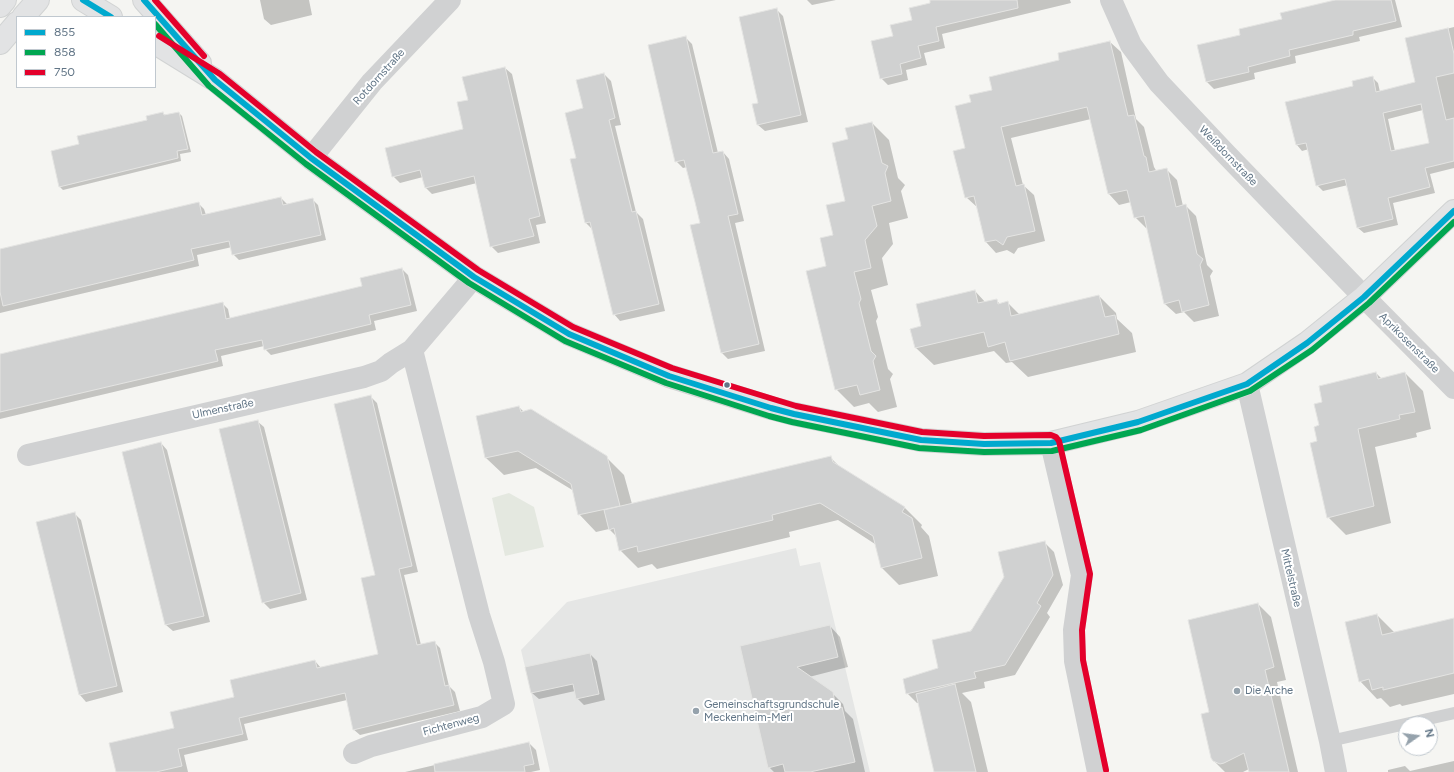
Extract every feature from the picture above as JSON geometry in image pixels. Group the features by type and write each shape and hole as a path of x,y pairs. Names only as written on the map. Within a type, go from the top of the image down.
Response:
{"street":[{"path":"0,6 5,0"},
{"path":"24,16 38,0"},
{"path":"83,0 109,16"},
{"path":"144,0 215,80"},
{"name":"Rotdornstraße","path":"310,158 372,82 450,0"},
{"name":"Weißdornstraße","path":"1111,0 1132,45 1159,83 1364,297"},
{"path":"0,43 16,24"},
{"path":"156,45 215,80 310,158 474,277 569,334 669,376 771,408 921,440 984,444 1051,443 1138,422 1247,384 1307,344 1364,297 1454,211"},
{"name":"Ulmenstraße","path":"28,455 364,377 381,371 412,350 474,277"},
{"name":"Aprikosenstraße","path":"1364,297 1454,388"},
{"name":"Fichtenweg","path":"354,754 371,746 482,717 504,704 494,662 479,615 412,350"},
{"name":"Mittelstraße","path":"1247,384 1336,772"},
{"path":"1051,443 1082,575 1074,630 1075,661 1098,772"}],"lane":[{"path":"1330,741 1454,713"}],"shaded area":[{"path":"509,493 534,507 544,547 505,556 492,498"},
{"name":"Gemeinschaftsgrundschule Meckenheim-Merl","path":"796,548 800,566 820,562 870,772 550,772 521,650 567,602"}],"building":[{"path":"930,0 1017,0 1018,8 936,27 939,41 918,46 921,58 900,64 902,74 880,79 871,41 893,36 890,25 912,20 909,8 930,3"},
{"path":"1335,0 1391,0 1396,21 1353,31 1353,35 1289,50 1290,56 1248,67 1249,72 1206,82 1197,45 1240,35 1239,29 1282,19 1280,13"},
{"path":"777,8 801,115 757,125 752,104 758,103 739,17"},
{"path":"1448,28 1454,54 1454,73 1436,77 1446,120 1454,118 1454,161 1425,168 1430,187 1388,198 1393,219 1357,228 1345,179 1316,186 1306,143 1296,145 1285,102 1353,86 1352,81 1373,76 1376,92 1415,82 1405,38","holes":["1421,104 1429,143 1391,151 1383,113"]},
{"path":"686,36 713,153 723,151 738,214 728,216 759,344 721,353 690,225 700,223 684,160 675,162 648,45"},
{"path":"1110,41 1128,116 1134,115 1149,172 1167,168 1176,207 1186,204 1197,254 1203,259 1200,265 1209,305 1182,312 1179,300 1164,304 1144,216 1134,218 1127,190 1108,194 1087,107 1001,127 1016,186 1024,184 1035,231 1007,237 1003,245 996,240 985,242 974,196 965,198 953,151 965,148 955,106 971,102 969,95 992,90 989,77 1059,60 1058,53"},
{"path":"505,67 540,216 529,219 534,236 490,247 474,176 425,188 420,170 392,177 385,148 463,129 457,102 468,100 462,77"},
{"path":"604,73 615,118 609,120 632,212 636,211 659,304 613,315 590,222 585,223 570,159 576,158 565,113 583,108 576,80"},
{"path":"163,112 164,115 179,112 188,149 177,151 178,158 59,187 51,151 79,144 77,136 147,120 146,116"},
{"path":"872,122 882,163 888,166 885,173 891,201 872,206 877,226 865,240 871,268 854,272 861,299 859,303 871,351 876,356 873,361 880,390 860,395 857,385 835,390 806,271 826,266 820,238 833,235 826,205 845,201 832,143 848,139 845,128"},
{"path":"281,197 283,205 313,198 321,235 232,255 229,241 191,249 194,260 3,306 0,292 0,249 199,202 202,215"},
{"path":"402,268 411,305 369,315 371,324 264,350 262,340 215,350 218,361 0,412 0,354 223,302 226,319 362,286 360,278"},
{"path":"975,290 978,303 997,299 998,304 1008,301 1011,316 1099,295 1105,317 1115,315 1119,334 1010,361 1005,342 988,347 984,332 915,348 910,329 921,326 916,304"},
{"path":"1376,372 1378,379 1405,372 1415,412 1399,415 1400,419 1358,429 1374,506 1327,518 1310,443 1317,441 1314,427 1319,425 1314,404 1322,402 1319,386"},
{"path":"371,395 412,566 399,569 417,645 435,641 445,686 449,685 454,705 353,730 345,693 239,718 243,734 178,749 182,766 156,772 116,772 109,743 174,728 170,712 234,697 230,680 315,660 317,668 378,654 361,578 375,575 334,404"},
{"path":"519,406 521,412 531,409 607,456 620,506 578,515 571,484 518,451 485,458 476,416"},
{"path":"258,420 301,593 262,603 219,429"},
{"path":"161,442 204,616 165,625 122,452"},
{"path":"831,456 833,462 905,507 902,512 912,518 922,558 881,568 873,536 820,503 772,515 773,520 638,552 637,546 619,551 614,528 609,530 604,510"},
{"path":"75,512 117,686 79,695 36,522"},
{"path":"1045,541 1053,575 1037,603 1041,606 1005,665 974,672 976,678 906,694 903,679 938,668 932,640 971,631 1004,577 998,552"},
{"name":"Die Arche","path":"1258,603 1274,667 1265,670 1289,772 1249,772 1244,753 1224,763 1220,764 1213,761 1201,714 1209,712 1188,620"},
{"path":"1377,614 1382,635 1454,618 1454,673 1383,690 1383,687 1372,690 1369,679 1359,682 1345,622"},
{"path":"830,625 838,657 797,667 833,692 836,709 842,707 855,762 810,772 785,772 783,764 768,768 740,646"},
{"path":"590,653 599,694 576,699 573,684 531,693 525,667"},
{"path":"955,684 976,772 934,772 916,694"},
{"path":"529,742 534,764 524,766 525,772 435,772 434,764"}],"transit line":[{"name":"855","path":"83,0 109,16"},
{"name":"855","path":"144,0 215,80 311,158 474,277 569,334 669,376 771,408 921,440 984,444 1051,443 1138,422 1247,384 1307,343 1364,297 1454,211"},
{"name":"750","path":"155,0 204,56"},
{"name":"858","path":"156,25 209,86 306,164 469,283 565,341 666,383 769,416 919,448 984,452 1052,451 1141,430 1250,391 1312,350 1369,303 1454,222"},
{"name":"750","path":"159,36 220,74 316,152 478,270 573,327 672,368 796,406 922,432 984,436 1051,435 1056,437 1059,441 1090,574 1082,630 1083,660 1106,770"}],"place":[{"name":"Die Arche","path":"1237,691"},
{"name":"Gemeinschaftsgrundschule Meckenheim-Merl","path":"696,711"}]}
